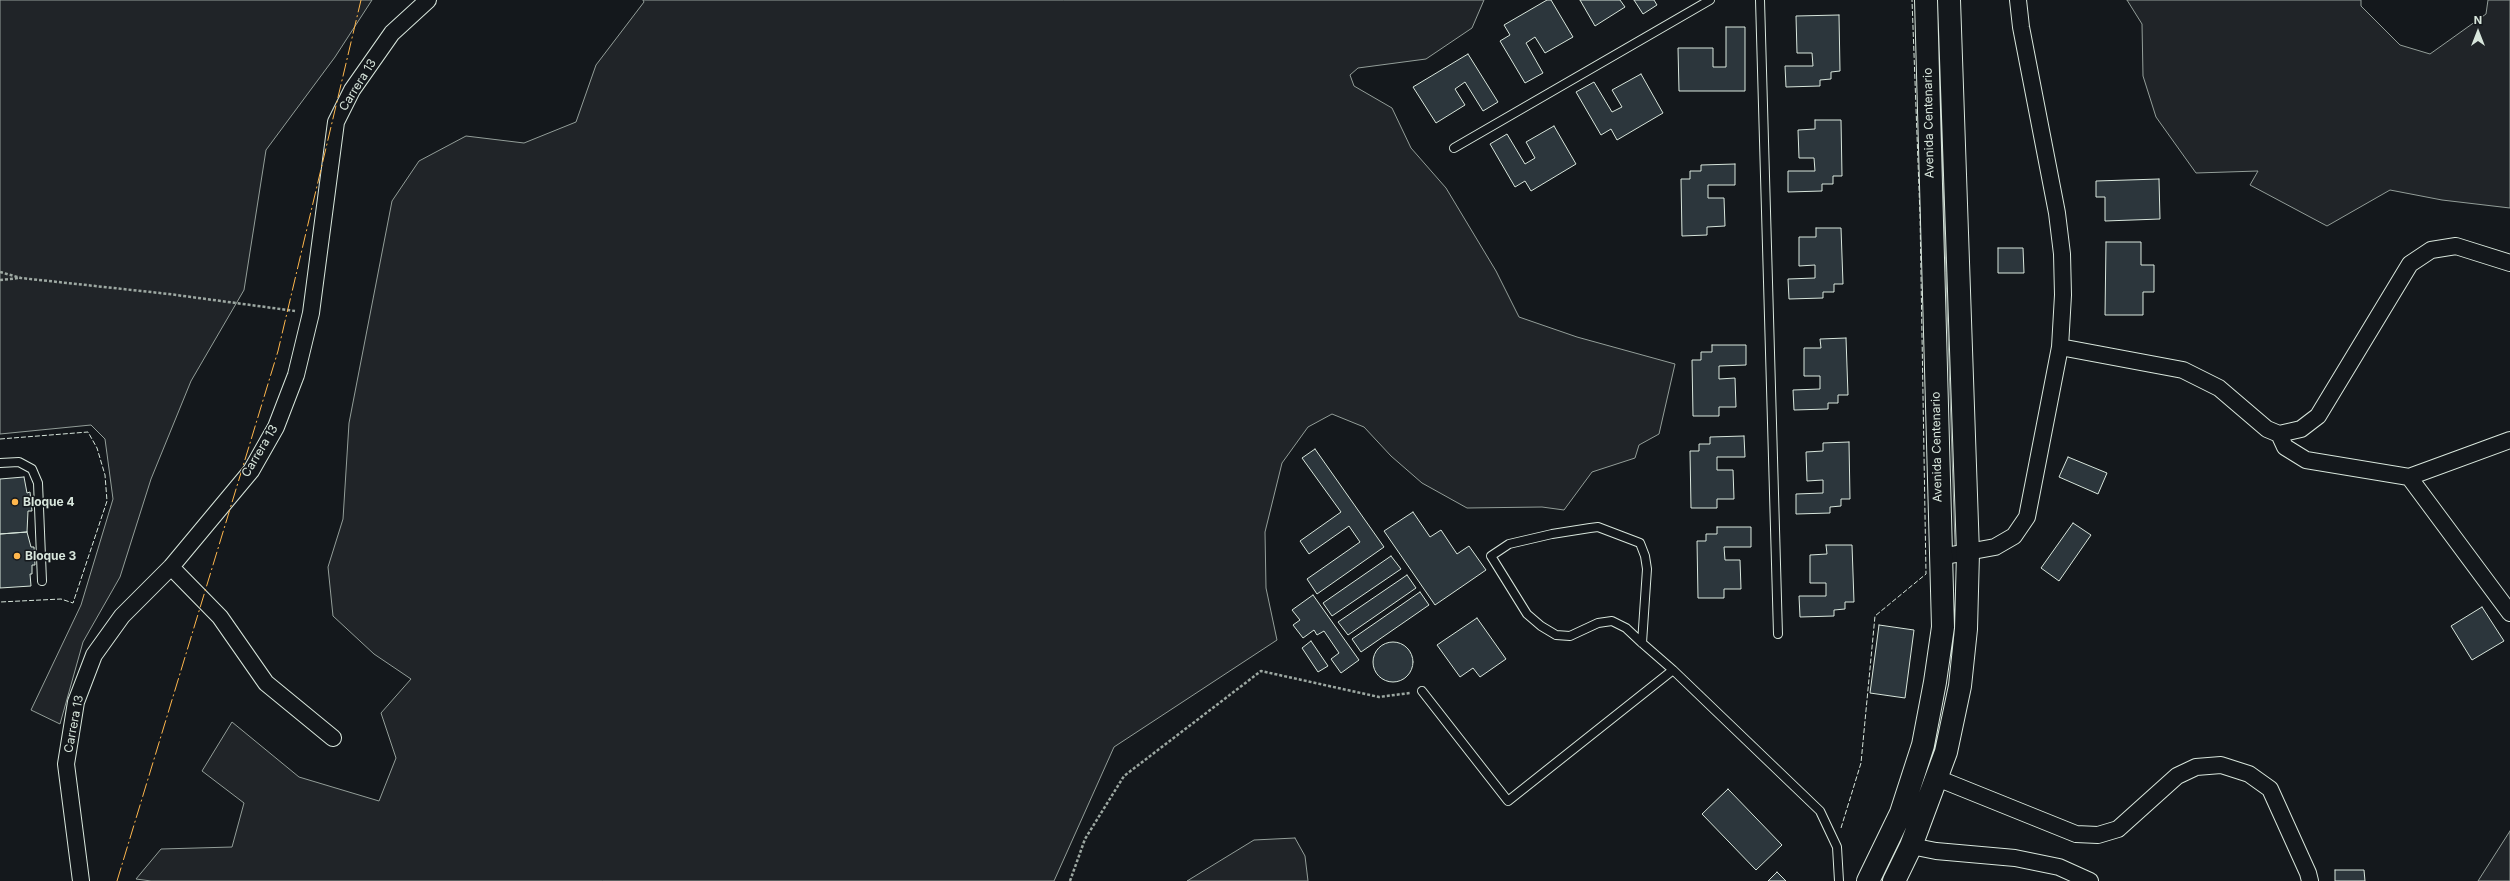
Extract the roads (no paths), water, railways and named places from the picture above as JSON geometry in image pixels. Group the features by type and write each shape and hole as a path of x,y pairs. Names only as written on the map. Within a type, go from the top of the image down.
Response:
{"main road":[{"name":"Avenida Centenario","path":"1868,881 1901,813 1923,745 1936,682 1943,627 1926,0"},
{"path":"1894,881 1911,846 1946,752 1960,686 1966,629 1968,553 1949,0"}],"street":[{"name":"Carrera 13","path":"81,881 66,764 76,702 94,655 122,616 171,567 251,471 276,427 296,375 311,313 336,122 352,90 392,33 428,0"},
{"path":"1940,557 1995,547 2014,536 2027,517 2060,347 2063,295 2062,254 2057,213 2021,27 2018,0"},
{"path":"2060,347 2183,370 2219,388 2266,429 2279,434 2301,429 2318,416 2410,264 2431,250 2456,246 2510,263"},
{"path":"2279,434 2285,447 2306,460 2409,477 2510,440"},
{"path":"2409,477 2510,613"},
{"path":"171,567 220,617 266,683 333,738"},
{"path":"1937,778 2076,834 2098,835 2118,829 2177,776 2196,767 2221,765 2249,774 2270,789 2308,873 2310,881"},
{"path":"1911,846 1936,851 2015,858 2059,867 2090,881"}],"lane":[{"path":"1454,148 1710,0"},
{"path":"1760,0 1778,634"},
{"path":"0,463 19,462 32,469 38,483 42,580"},
{"path":"1642,643 1647,569 1645,556 1640,543 1598,527 1552,534 1509,544 1491,556 1527,614 1556,634 1570,636 1598,623 1612,621 1626,628 1642,643 1673,670 1820,811 1837,847 1839,881"},
{"path":"1422,691 1508,801 1673,670"}],"place":[{"name":"Bloque 4","path":"15,502"},
{"name":"Bloque 3","path":"17,556"}]}
